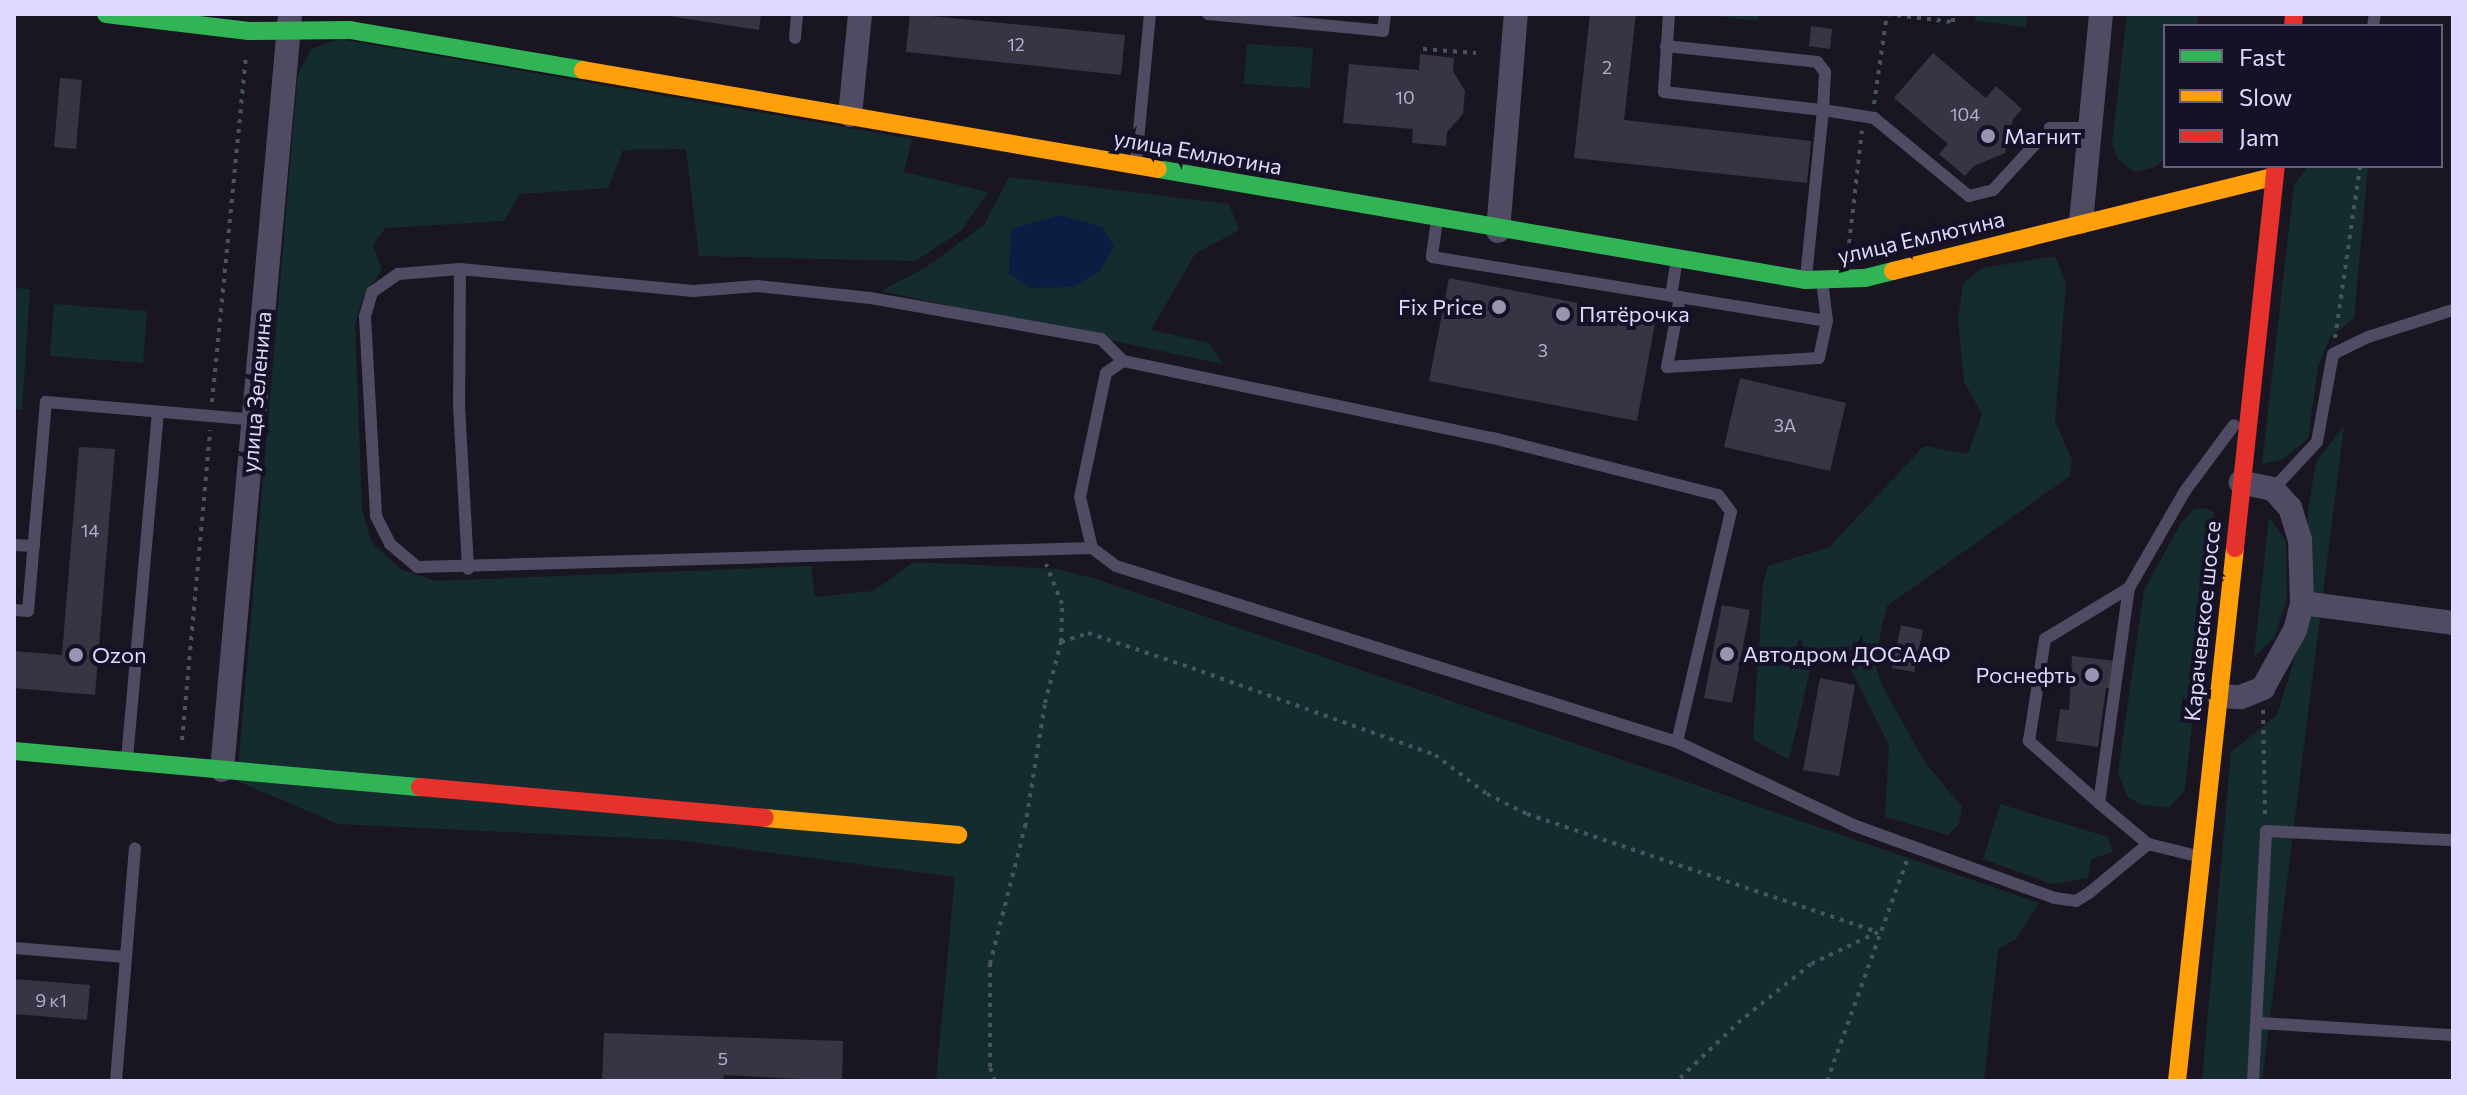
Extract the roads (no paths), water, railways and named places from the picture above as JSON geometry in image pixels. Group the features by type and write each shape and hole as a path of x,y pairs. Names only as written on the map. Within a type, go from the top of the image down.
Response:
{"main road":[{"name":"улица Емлютина","path":"106,14 249,31 290,22 350,30 1136,165 1498,231 1814,280 1865,278 2275,171"},
{"name":"Карачевское шоссе","path":"2177,1081 2275,171"},
{"path":"14,751 958,835"}],"street":[{"path":"850,115 860,14"},
{"path":"1498,231 1516,14"},
{"path":"2081,222 2101,14"},
{"name":"улица Зеленина","path":"222,770 290,22"},
{"path":"2219,696 2241,697 2263,688 2295,630 2302,603 2300,540 2290,508 2273,489 2241,482"},
{"path":"2302,603 2453,623"}],"lane":[{"path":"795,38 797,14"},
{"path":"1136,165 1150,14"},
{"path":"1208,14 1286,18 1383,31 1385,14"},
{"path":"1669,14 1662,83 1673,97 1823,110 1874,118 1962,193 1976,196 1993,190 2050,128 2089,128"},
{"path":"1666,46 1813,61 1825,72 1814,280 1827,321 1819,358 1667,367 1677,260"},
{"path":"1437,220 1432,257 1827,321"},
{"path":"460,269 459,406 468,569"},
{"path":"1677,742 1731,512 1718,495 1492,438 1123,361 1101,339 870,298 758,286 693,291 460,269 398,274 372,292 365,317 376,516 390,544 417,567 468,569 1092,548 1116,566 1677,742 1853,825 2076,901 2148,844"},
{"path":"2273,489 2317,442 2333,354 2368,337 2453,310"},
{"path":"1092,548 1080,497 1106,373 1123,361"},
{"path":"14,610 28,611 46,402 254,420"},
{"path":"2099,803 2129,588 2185,491 2250,403"},
{"path":"127,762 158,412"},
{"path":"14,545 34,546"},
{"path":"2129,588 2045,639 2029,741 2148,844 2201,857"},
{"path":"2253,1081 2260,1023 2266,831 2453,840"},
{"path":"116,1081 135,848"},
{"path":"14,948 126,957"},
{"path":"2260,1023 2453,1035"}],"water":[{"path":"1060,215 1102,227 1114,246 1100,271 1073,287 1030,288 1009,273 1011,229"}],"place":[{"name":"Магнит","path":"1988,136"},
{"name":"Fix Price","path":"1499,307"},
{"name":"Пятёрочка","path":"1563,314"},
{"name":"Автодром ДОСААФ","path":"1727,654"},
{"name":"Ozon","path":"76,655"},
{"name":"Роснефть","path":"2092,675"}]}
